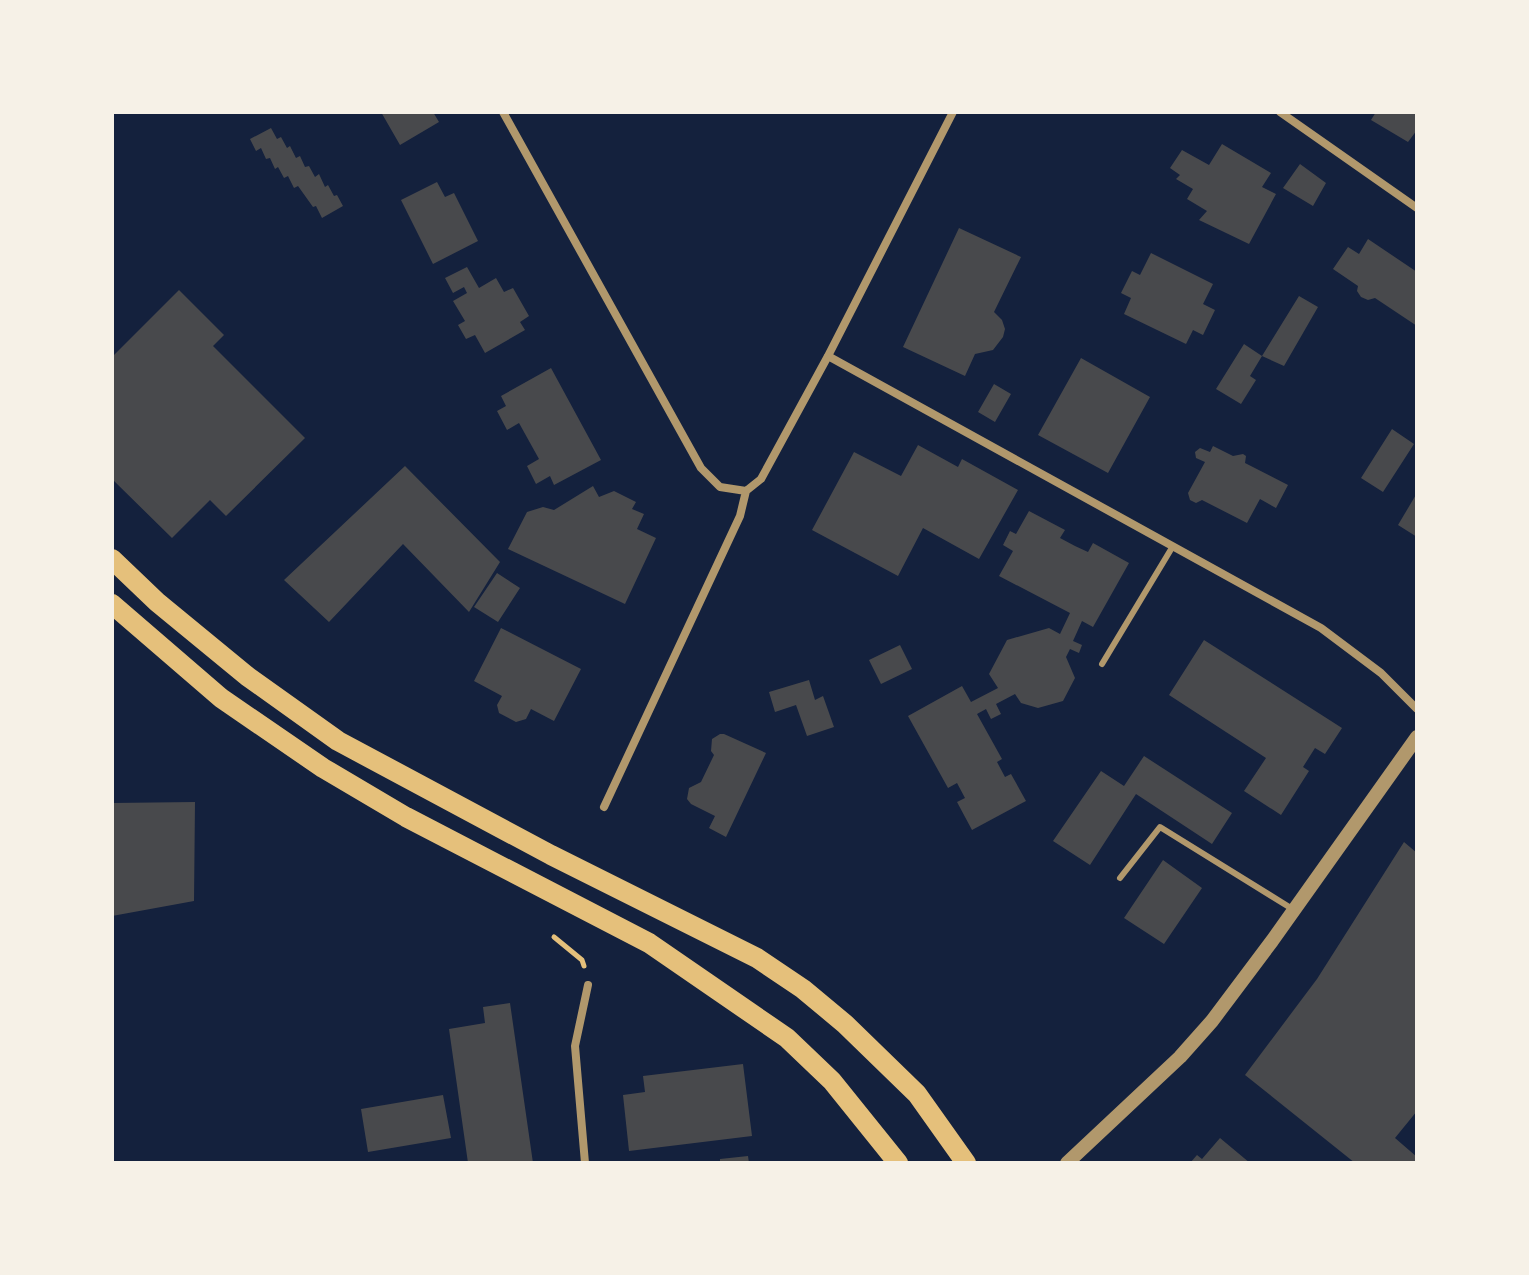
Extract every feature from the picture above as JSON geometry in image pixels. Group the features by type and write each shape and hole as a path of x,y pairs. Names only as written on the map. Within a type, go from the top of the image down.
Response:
{"main road":[{"path":"112,559 157,602 247,676 338,741 551,855 757,958 803,989 845,1024 917,1094 966,1163"},
{"path":"112,604 221,698 323,768 406,817 649,943 787,1038 832,1081 898,1163"}],"street":[{"path":"503,112 701,468 720,487 746,491"},
{"path":"604,807 740,516 746,491 761,479 953,112"},
{"path":"1280,112 1417,208"},
{"path":"828,356 1321,628 1381,673 1417,709"},
{"path":"1067,1163 1180,1057 1212,1021 1417,737"},
{"path":"585,1163 575,1046 588,985"}],"lane":[{"path":"1102,664 1173,546"},
{"path":"1120,878 1160,827 1294,910"}],"path":[{"path":"554,937 582,960 588,985"}],"building":[{"path":"381,112 433,112 439,122 400,145"},
{"path":"1376,112 1417,112 1417,130 1408,142 1371,120"},
{"path":"271,128 277,139 281,137 287,148 290,146 296,158 300,156 305,167 309,166 315,177 319,174 325,187 328,185 343,206 322,218 298,186 294,188 288,176 284,178 270,158 266,159 261,148 256,151 250,139"},
{"path":"1222,144 1271,173 1262,187 1276,194 1249,244 1199,220 1207,211 1187,199 1193,189 1176,179 1180,175 1170,168 1182,150 1209,165"},
{"path":"1300,164 1326,183 1313,206 1283,188"},
{"path":"437,182 445,197 454,193 478,241 433,264 401,200"},
{"path":"959,228 1021,257 994,312 1002,320 1005,329 1003,337 993,350 975,354 965,376 903,347"},
{"path":"1368,239 1417,272 1417,326 1375,298 1368,300 1361,297 1358,286 1333,269 1348,247 1359,254"},
{"path":"1151,253 1213,284 1203,304 1215,310 1203,335 1193,330 1186,344 1124,314 1131,298 1121,293 1132,271 1140,275"},
{"path":"467,267 479,288 496,278 504,292 513,288 529,316 520,322 525,330 485,353 475,335 466,339 458,325 465,321 453,301 467,293 464,287 453,293 445,278"},
{"path":"179,290 224,335 213,346 305,438 226,516 210,500 172,538 112,479 112,357"},
{"path":"1299,296 1318,307 1284,366 1262,356"},
{"path":"1244,344 1262,356 1250,376 1256,380 1241,404 1216,389"},
{"path":"1081,358 1150,397 1108,473 1038,435"},
{"path":"551,368 601,460 554,485 550,476 536,484 527,466 539,459 519,423 507,430 497,411 506,406 501,396"},
{"path":"994,384 1011,394 995,422 978,412"},
{"path":"1392,429 1414,444 1383,492 1361,478"},
{"path":"918,445 958,467 962,459 1018,490 979,559 923,528 898,576 812,530 854,452 901,476"},
{"path":"1213,446 1233,456 1243,454 1246,456 1245,463 1288,485 1276,508 1260,499 1247,523 1202,500 1196,503 1190,500 1188,493 1205,462 1196,458 1195,452 1200,448 1210,452"},
{"path":"405,466 500,562 469,612 403,544 329,622 284,580"},
{"path":"593,486 599,497 614,491 636,502 632,509 644,514 637,529 656,538 625,604 508,549 527,512 543,507 554,510"},
{"path":"1417,493 1417,537 1398,525"},
{"path":"1029,511 1065,530 1060,538 1075,546 1088,552 1093,543 1129,563 1093,627 1082,621 1073,641 1082,645 1079,653 1070,649 1066,657 1075,678 1063,701 1038,708 1021,703 1015,694 996,704 1001,714 991,719 986,709 977,714 1002,759 997,762 1005,777 1011,774 1026,801 972,830 957,802 965,798 957,783 948,788 908,716 962,686 971,702 998,688 989,674 1007,640 1049,628 1060,634 1070,613 999,576 1013,551 1003,545 1010,531 1016,534"},
{"path":"497,573 520,588 498,622 474,607"},
{"path":"501,628 581,669 554,721 531,709 526,719 516,722 499,713 497,705 502,696 474,681"},
{"path":"1204,640 1342,728 1325,754 1315,748 1303,767 1309,771 1281,815 1244,791 1266,758 1169,695"},
{"path":"900,645 912,669 881,684 869,660"},
{"path":"809,680 815,700 823,696 834,727 807,736 796,705 775,712 769,692"},
{"path":"720,734 766,753 726,837 709,828 715,816 687,799 689,788 701,782 714,755 711,751 712,739"},
{"path":"1144,756 1232,813 1212,844 1136,794 1090,865 1053,841 1101,771 1124,786"},
{"path":"195,802 194,901 112,916 112,803"},
{"path":"1404,842 1417,853 1417,1111 1395,1138 1417,1157 1417,1163 1355,1163 1245,1075 1317,979"},
{"path":"1163,860 1202,888 1164,944 1124,918"},
{"path":"510,1003 533,1163 468,1163 449,1029 485,1023 483,1007"},
{"path":"743,1064 752,1136 629,1151 623,1095 645,1092 643,1076"},
{"path":"443,1095 451,1138 368,1152 361,1109"},
{"path":"1220,1138 1250,1163 1190,1163 1197,1155 1202,1159"},
{"path":"748,1156 749,1163 720,1163 720,1159"}]}
